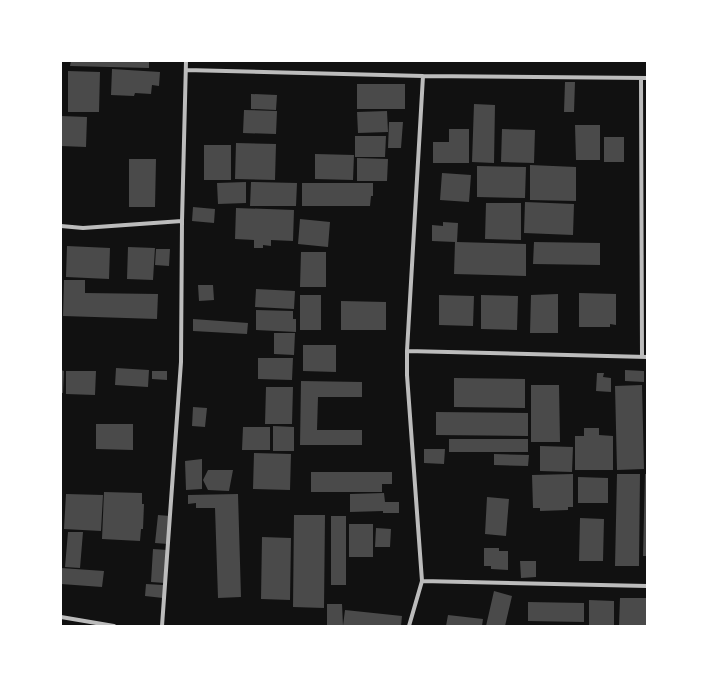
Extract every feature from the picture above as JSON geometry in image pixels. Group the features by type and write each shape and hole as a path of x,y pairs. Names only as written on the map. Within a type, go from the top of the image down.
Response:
{"street":[{"path":"162,626 181,362 182,221 186,61"},
{"path":"186,70 423,76 647,78"},
{"path":"408,626 422,581 407,375 407,350 423,76"},
{"path":"641,78 642,356"},
{"path":"61,226 83,228 182,221"},
{"path":"407,350 647,357"},
{"path":"422,581 647,586"},
{"path":"61,617 114,626"}],"building":[{"path":"71,61 149,61 149,68 70,66"},
{"path":"112,69 160,72 159,86 152,85 151,94 135,93 134,96 111,95"},
{"path":"68,71 100,72 99,112 68,112"},
{"path":"62,74 62,86 61,86"},
{"path":"565,82 575,82 574,112 564,112"},
{"path":"357,84 405,84 405,109 357,109"},
{"path":"251,94 277,95 276,110 251,109"},
{"path":"474,104 495,105 494,163 472,162"},
{"path":"244,110 277,111 276,134 243,133"},
{"path":"387,111 388,132 358,133 357,112"},
{"path":"61,116 87,117 86,147 61,146"},
{"path":"389,122 403,122 401,148 388,148"},
{"path":"575,125 600,125 600,160 576,160"},
{"path":"449,129 469,129 469,163 433,163 433,142 449,142"},
{"path":"502,129 535,130 534,163 501,162"},
{"path":"355,136 386,136 385,157 355,157"},
{"path":"604,137 624,137 624,162 604,162"},
{"path":"236,143 276,144 275,180 235,179"},
{"path":"204,145 231,145 231,180 204,180"},
{"path":"315,154 354,155 353,180 315,179"},
{"path":"357,158 388,159 387,181 357,181"},
{"path":"129,159 156,159 155,207 129,207"},
{"path":"530,165 576,167 576,201 530,200"},
{"path":"477,166 526,167 525,198 477,197"},
{"path":"442,173 471,175 469,202 440,200"},
{"path":"246,182 246,203 218,204 217,183"},
{"path":"251,182 297,183 296,206 250,206"},
{"path":"302,183 373,183 373,196 371,196 370,206 302,206"},
{"path":"525,202 574,204 573,235 524,233"},
{"path":"486,203 521,203 521,240 485,239"},
{"path":"193,207 215,209 214,223 192,221"},
{"path":"236,208 294,210 293,241 271,240 271,246 263,245 263,248 254,248 254,240 235,239"},
{"path":"300,219 330,222 328,247 298,244"},
{"path":"443,222 458,223 457,242 526,244 526,276 454,274 455,242 432,241 432,225 443,226"},
{"path":"534,242 600,243 600,265 533,264"},
{"path":"67,246 110,248 109,279 66,277"},
{"path":"128,247 155,248 153,280 127,279"},
{"path":"156,249 170,249 169,266 155,265"},
{"path":"301,252 326,252 326,287 300,287"},
{"path":"64,280 85,280 85,293 158,294 157,319 63,316"},
{"path":"198,285 213,285 214,300 199,301"},
{"path":"256,289 295,291 294,309 255,307"},
{"path":"579,293 616,294 616,325 610,324 610,327 579,327"},
{"path":"558,294 558,333 530,333 531,295"},
{"path":"300,295 321,295 321,330 300,330"},
{"path":"439,295 474,296 473,326 439,325"},
{"path":"481,295 518,296 517,330 481,329"},
{"path":"341,301 386,302 386,330 341,330"},
{"path":"256,310 293,311 293,319 296,319 296,332 256,330"},
{"path":"193,319 248,323 247,334 193,331"},
{"path":"274,333 295,333 294,355 274,354"},
{"path":"303,345 336,345 336,372 303,371"},
{"path":"258,358 293,358 292,380 258,379"},
{"path":"116,368 149,370 148,387 115,385"},
{"path":"61,370 64,371 63,393 61,393"},
{"path":"625,370 644,371 644,382 625,381"},
{"path":"66,371 96,371 95,395 66,394"},
{"path":"152,371 167,371 167,380 152,379"},
{"path":"597,373 604,373 603,377 611,378 611,392 596,391"},
{"path":"454,378 525,379 525,408 454,407"},
{"path":"301,381 362,382 362,397 318,397 317,430 362,430 362,445 300,445"},
{"path":"531,385 559,385 560,442 531,442"},
{"path":"642,385 644,469 617,470 615,386"},
{"path":"266,387 293,387 292,424 265,424"},
{"path":"193,407 207,408 205,427 192,426"},
{"path":"436,412 528,413 528,436 436,435"},
{"path":"96,424 133,424 133,450 96,449"},
{"path":"273,426 294,427 294,451 273,451"},
{"path":"243,427 270,427 270,450 242,450"},
{"path":"584,428 599,428 599,435 613,436 613,470 575,470 575,436 584,436"},
{"path":"449,439 528,439 528,452 449,452"},
{"path":"540,446 573,447 572,472 540,471"},
{"path":"424,449 445,449 444,464 424,463"},
{"path":"254,453 291,454 290,490 253,489"},
{"path":"494,454 529,455 528,466 494,465"},
{"path":"202,459 202,489 186,490 185,461"},
{"path":"208,470 233,470 229,491 208,490 203,480"},
{"path":"311,472 392,472 392,484 382,484 382,492 311,492"},
{"path":"573,474 573,507 568,507 568,510 540,511 540,508 533,508 532,475"},
{"path":"617,474 640,474 639,566 615,566"},
{"path":"645,474 647,474 647,556 643,556"},
{"path":"578,477 608,478 608,503 578,503"},
{"path":"104,492 142,493 142,504 144,504 143,529 141,529 140,541 102,539"},
{"path":"384,493 385,502 399,502 399,513 383,513 383,511 350,512 350,494"},
{"path":"66,494 103,495 101,531 64,529"},
{"path":"238,494 241,597 218,598 215,508 196,508 196,503 188,504 188,495"},
{"path":"487,497 509,499 506,536 485,534"},
{"path":"158,515 170,516 168,544 155,543"},
{"path":"294,515 325,515 324,608 293,607"},
{"path":"331,516 346,516 346,585 331,585"},
{"path":"580,518 604,519 603,561 579,561"},
{"path":"349,524 373,524 373,557 349,557"},
{"path":"376,528 391,529 390,547 375,547"},
{"path":"68,532 83,532 80,568 65,567"},
{"path":"262,537 291,538 290,600 261,599"},
{"path":"484,548 499,548 499,551 508,551 508,570 491,569 491,566 484,566"},
{"path":"153,549 168,550 165,583 151,582"},
{"path":"520,561 536,561 536,577 521,578"},
{"path":"61,568 104,571 102,587 61,584"},
{"path":"146,584 163,585 163,598 145,596"},
{"path":"494,591 512,596 505,626 486,626"},
{"path":"620,598 647,598 647,626 619,626"},
{"path":"589,600 614,601 614,626 589,626"},
{"path":"528,602 584,603 584,622 528,621"},
{"path":"327,604 342,604 343,626 327,626"},
{"path":"345,610 402,616 401,626 343,626"},
{"path":"448,615 483,619 482,626 446,626"}]}
